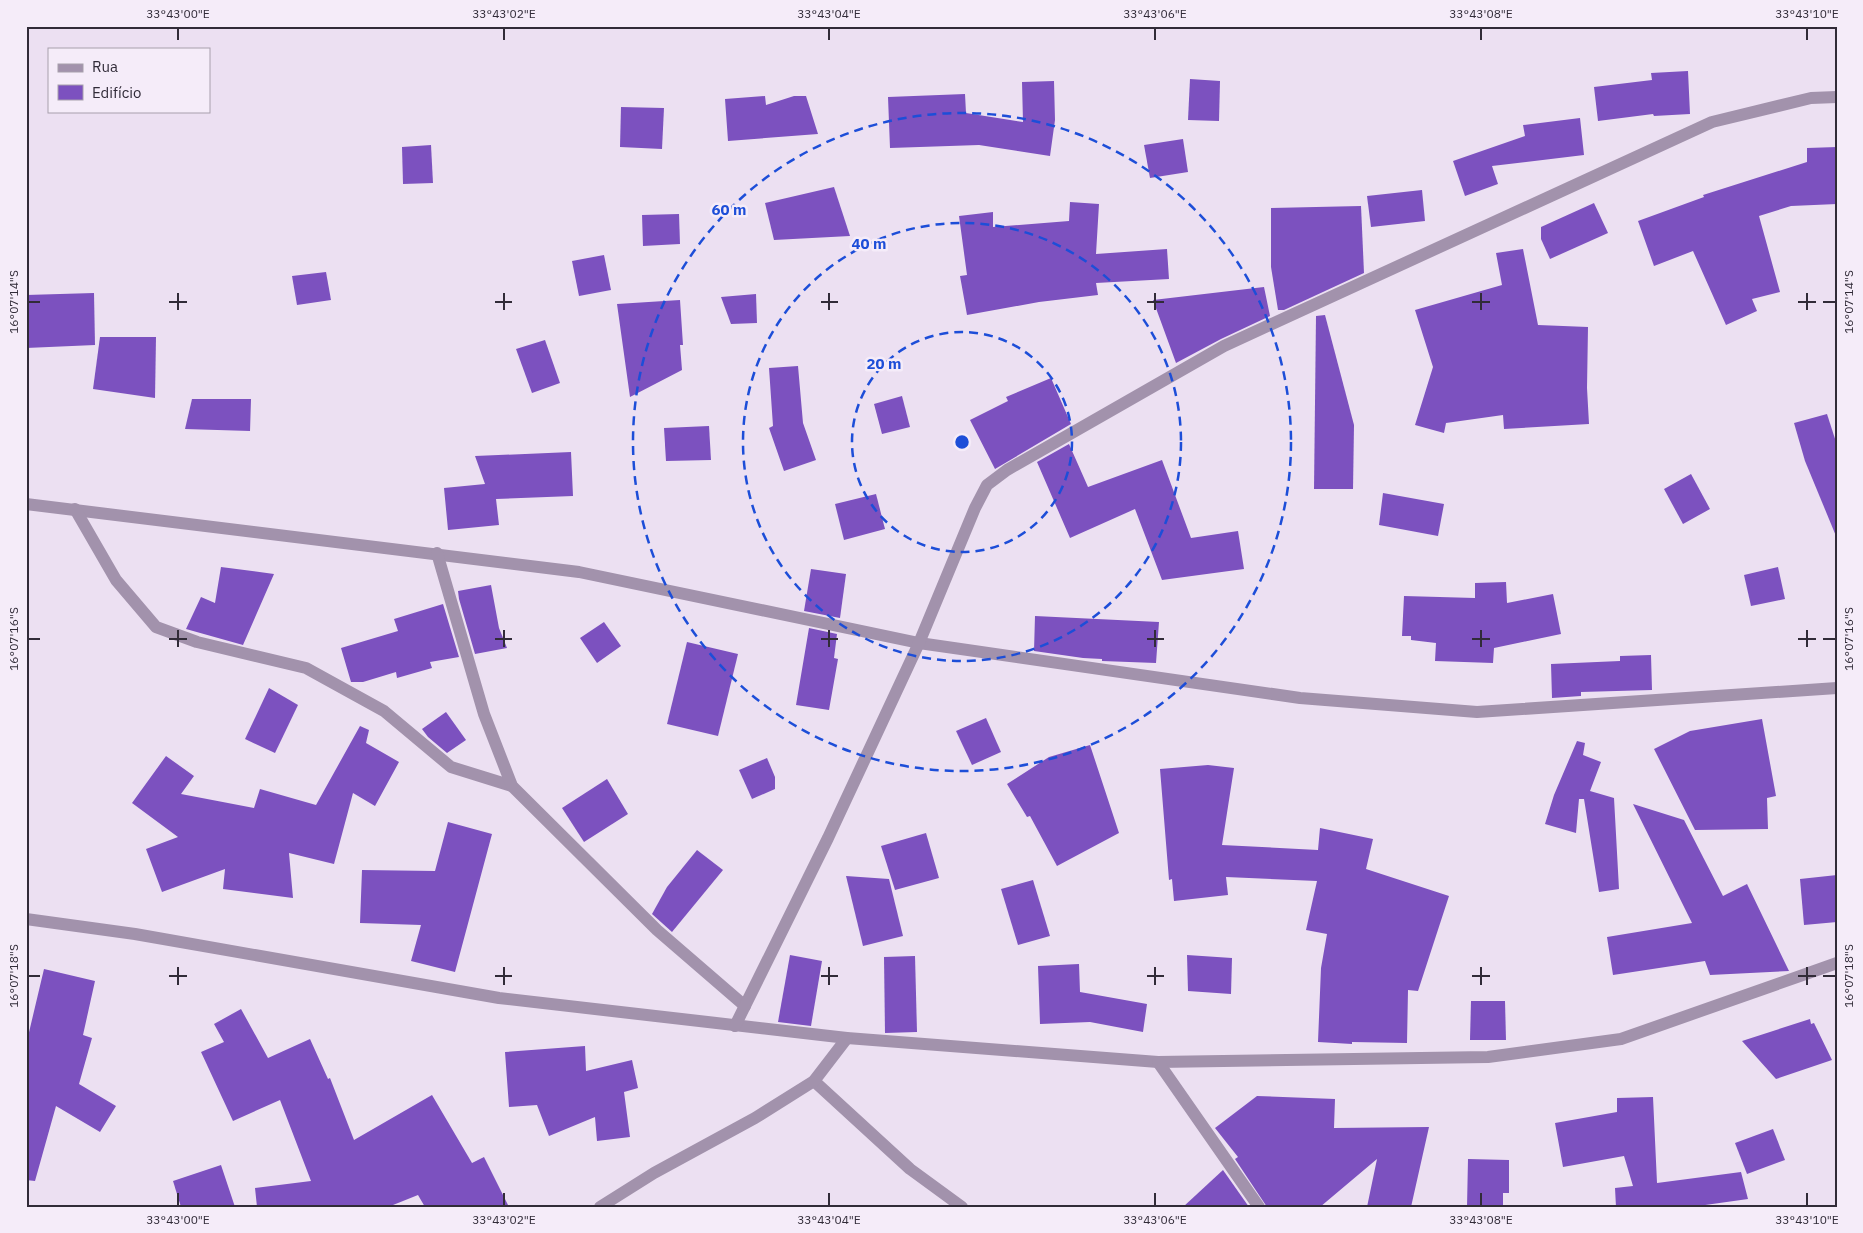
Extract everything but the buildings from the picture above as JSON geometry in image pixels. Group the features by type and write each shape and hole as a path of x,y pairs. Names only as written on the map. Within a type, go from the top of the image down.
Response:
{"street":[{"path":"735,1026 828,838 919,643 975,508 987,485 1007,470 1224,346 1712,122 1811,98 1837,97"},
{"path":"26,504 437,553 579,572 919,643 1300,698 1477,712 1837,688"},
{"path":"76,510 116,580 156,627 197,642 306,668 384,712 451,767 512,786"},
{"path":"437,553 484,714 512,786 657,930 745,1006"},
{"path":"26,919 135,934 500,998 847,1038 1158,1062 1488,1057 1621,1039 1837,964"},
{"path":"600,1207 654,1172 754,1118 814,1081 847,1038"},
{"path":"1158,1062 1259,1207"},
{"path":"814,1081 910,1170 962,1207"}]}
